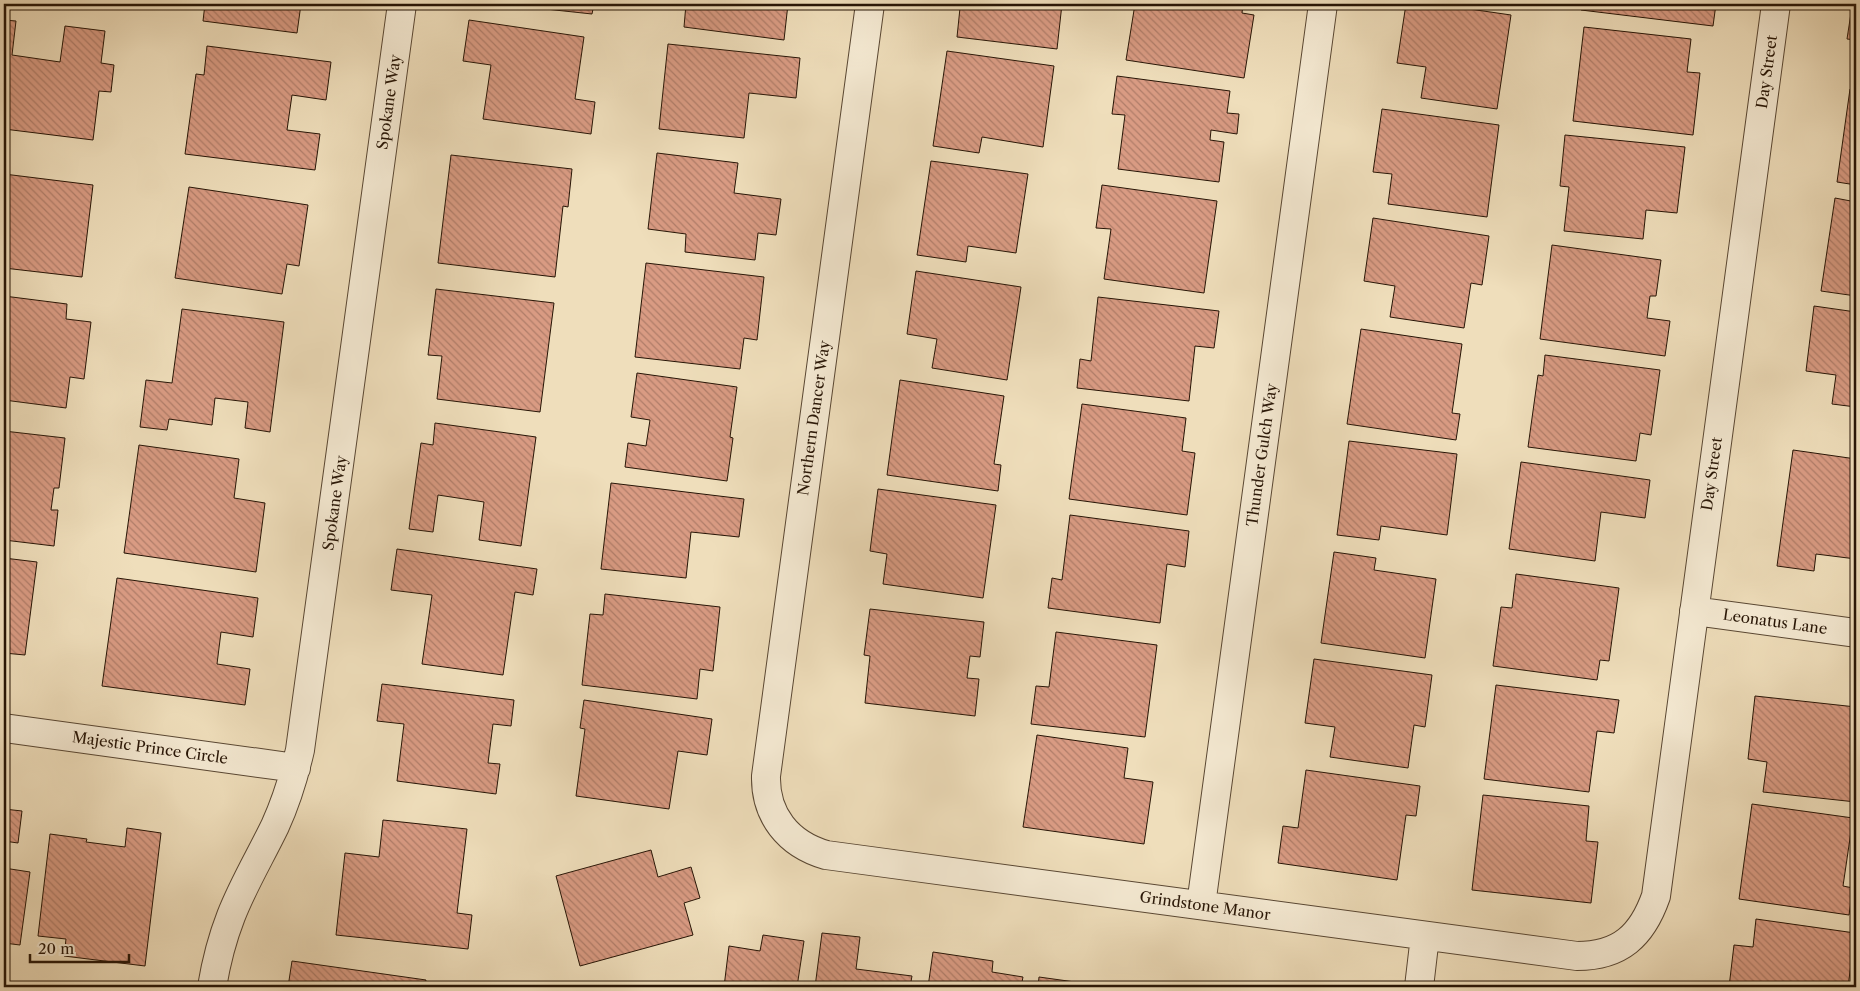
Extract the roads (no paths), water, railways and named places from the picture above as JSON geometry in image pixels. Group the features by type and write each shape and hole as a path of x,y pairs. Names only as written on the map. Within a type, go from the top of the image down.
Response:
{"street":[{"name":"Spokane Way","path":"212,987 217,960 230,917 276,825 296,768 304,732 402,4"},
{"name":"Northern Dancer Way","path":"782,828 769,804 766,776 870,4"},
{"name":"Thunder Gulch Way","path":"1201,906 1323,4"},
{"name":"Day Street","path":"1632,937 1642,927 1650,914 1656,896 1776,4"},
{"name":"Leonatus Lane","path":"1694,611 1856,633"},
{"name":"Majestic Prince Circle","path":"4,728 296,768"},
{"name":"Grindstone Manor","path":"782,828 804,846 826,855 1577,956 1591,956 1609,952 1632,937"},
{"path":"1419,987 1425,936"}]}
